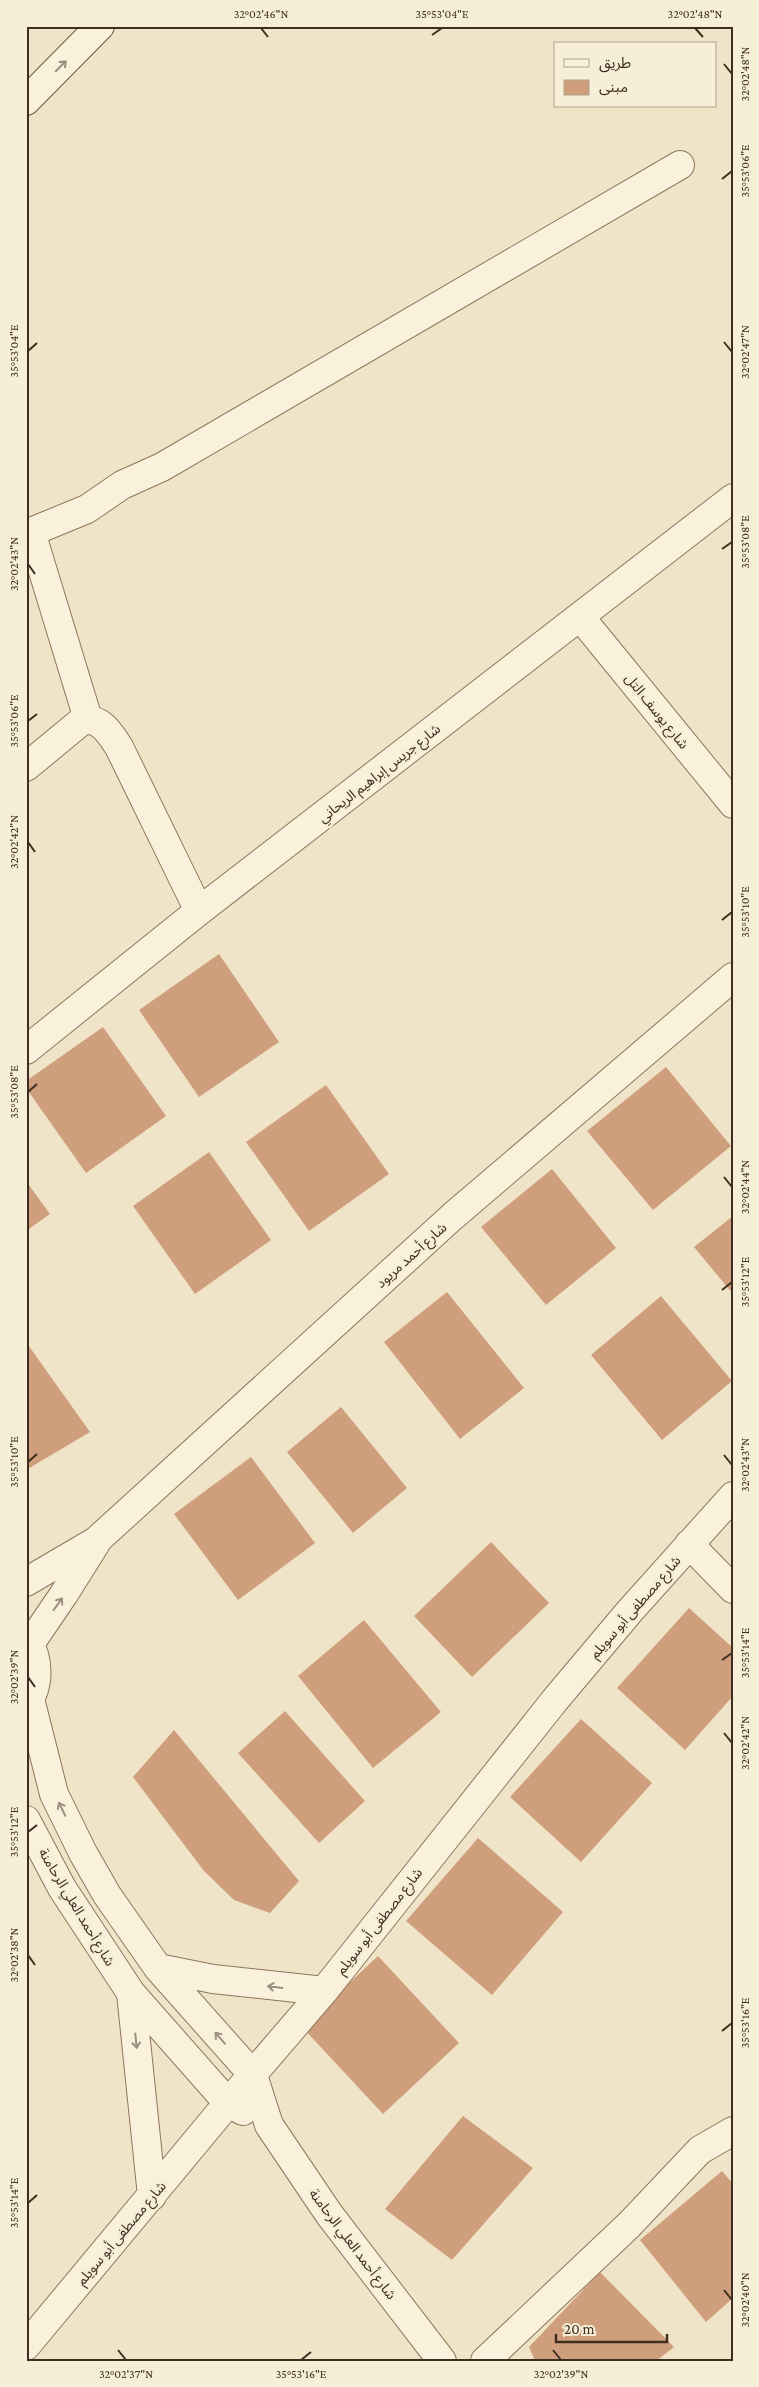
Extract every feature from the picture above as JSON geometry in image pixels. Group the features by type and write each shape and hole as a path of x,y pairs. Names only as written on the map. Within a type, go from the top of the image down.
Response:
{"street":[{"path":"26,100 100,26"},
{"path":"88,719 28,526 87,509 122,485 162,467 680,165"},
{"name":"شارع جريس إبراهيم الريحاني","path":"26,1050 199,911 581,618 733,498"},
{"name":"شارع يوسف التل","path":"581,618 733,804"},
{"path":"26,767 78,723 88,719 95,721 110,732 199,911"},
{"name":"شارع أحمد مريود","path":"26,1582 96,1541 453,1216 733,977"},
{"name":"شارع مصطفى أبو سويلم","path":"26,2346 228,2103 324,1991 555,1700 689,1544 733,1496"},
{"name":"شارع أحمد مريود","path":"28,1641 64,1594 96,1541"},
{"path":"689,1544 733,1588"},
{"path":"28,1641 36,1662 36,1681 28,1702"},
{"name":"شارع أحمد العلي الرحامنة","path":"28,1702 54,1794 83,1853 107,1895 158,1968 252,2075 269,2125 328,2214 442,2361"},
{"name":"شارع أحمد العلي الرحامنة","path":"26,1820 62,1888 131,1993 228,2103 269,2125"},
{"path":"158,1968 214,1979 324,1991"},
{"name":"شارع أحمد العلي الرحامنة","path":"131,1993 152,2196"},
{"path":"485,2361 629,2225 700,2150 733,2131"}],"building":[{"path":"219,954 279,1042 199,1097 139,1010"},
{"path":"103,1027 166,1116 86,1173 26,1088 26,1081"},
{"path":"666,1067 731,1146 653,1210 587,1131"},
{"path":"326,1085 389,1174 309,1231 246,1142"},
{"path":"209,1152 271,1240 195,1294 133,1206"},
{"path":"552,1169 616,1248 546,1305 481,1227"},
{"path":"26,1181 50,1214 26,1231"},
{"path":"733,1216 733,1294 694,1247"},
{"path":"447,1292 524,1388 460,1439 384,1342"},
{"path":"661,1296 732,1381 662,1440 591,1355"},
{"path":"26,1342 90,1432 26,1470"},
{"path":"341,1407 407,1488 353,1533 287,1452"},
{"path":"251,1457 315,1543 238,1600 174,1514"},
{"path":"491,1542 549,1603 472,1677 414,1616"},
{"path":"689,1608 733,1648 733,1696 685,1750 617,1688"},
{"path":"364,1620 441,1712 373,1768 298,1676"},
{"path":"285,1711 365,1801 319,1843 238,1753"},
{"path":"581,1719 652,1783 581,1862 510,1797"},
{"path":"174,1730 299,1881 270,1913 234,1900 204,1871 133,1777"},
{"path":"478,1838 563,1912 492,1995 406,1921"},
{"path":"378,1956 459,2043 383,2114 302,2027"},
{"path":"463,2116 533,2168 452,2260 385,2209"},
{"path":"722,2171 733,2184 733,2298 706,2322 640,2240"},
{"path":"600,2272 674,2347 656,2361 535,2361 529,2347"}]}
